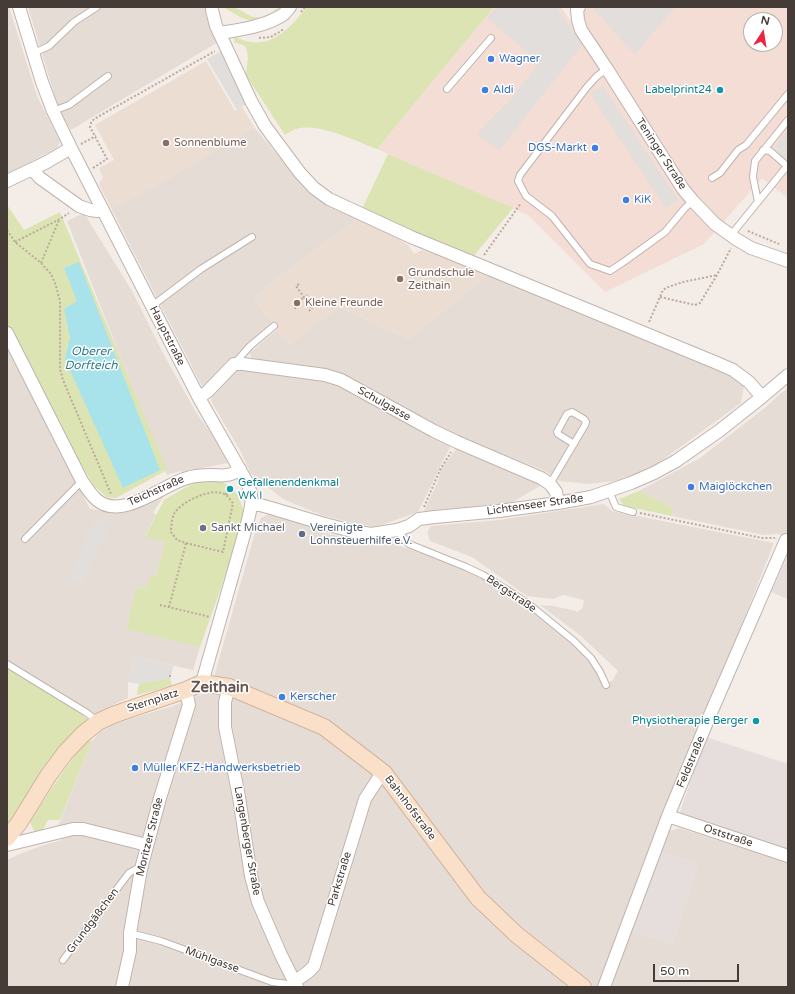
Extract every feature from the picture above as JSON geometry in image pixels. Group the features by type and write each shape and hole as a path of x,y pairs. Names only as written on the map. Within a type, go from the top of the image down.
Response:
{"street":[{"name":"Hauptstraße","path":"19,7 53,111 76,146 84,173 199,398 240,469 251,493 251,505 204,676"},
{"path":"219,33 240,30 268,22 285,14 290,7"},
{"name":"Teninger Straße","path":"579,7 577,10 581,30 683,189 715,224 735,233 751,248 788,261"},
{"path":"211,8 219,33 251,102 265,126 300,173 314,188 328,199 472,262 733,370 749,382 762,397"},
{"path":"7,182 76,146"},
{"path":"32,169 40,178 79,206 90,210 103,210"},
{"name":"Teichstraße","path":"7,333 82,481 98,501 108,506 131,505 188,477 203,474 226,475 235,473 240,469"},
{"path":"199,398 208,391 234,364"},
{"name":"Schulgasse","path":"234,364 308,372 341,380 434,431 541,478 550,484"},
{"name":"Lichtenseer Straße","path":"251,505 260,505 321,524 371,534 397,530 409,526 419,519 499,511 591,497 654,473 676,461 714,434 788,375"},
{"path":"550,484 556,492 558,503"},
{"name":"Feldstraße","path":"604,987 668,816 786,540"},
{"name":"Bahnhofstraße","path":"204,676 324,727 384,773 478,898 517,935 583,987"},
{"name":"Sternplatz","path":"7,838 19,823 48,776 65,753 82,735 98,722 113,715 188,698 204,676"},
{"name":"Langenberger Straße","path":"229,687 225,702 226,727 239,797 251,876 258,902 295,984"},
{"name":"Moritzer Straße","path":"122,987 130,951 130,933 141,869 188,698"},
{"name":"Parkstraße","path":"295,984 309,973 314,966 365,799 378,779 384,773"},
{"name":"Oststraße","path":"668,816 788,856"},
{"path":"7,845 73,829 83,829 147,844"}],"lane":[{"path":"34,53 49,46 74,22 97,7"},
{"path":"447,89 491,38"},
{"path":"607,69 587,87 520,175 518,181 526,196 552,216 590,264 610,271 665,232 685,208 693,201"},
{"path":"53,111 69,105 108,76"},
{"path":"712,178 720,173 738,150 746,145 788,94"},
{"path":"758,202 753,177 755,161 788,120"},
{"path":"735,233 787,166 770,151 763,150"},
{"path":"152,306 202,269 252,237"},
{"path":"234,364 250,346 274,326"},
{"path":"550,484 574,444 586,422 584,419 572,412 567,414 557,432 574,444"},
{"path":"25,539 82,481"},
{"path":"609,491 616,507 633,512"},
{"name":"Bergstraße","path":"397,530 409,544 466,567 530,605 574,641 591,658 606,685"},
{"path":"7,664 87,713 98,722"},
{"name":"Grundgäßchen","path":"64,960 130,873 136,869 141,869"},
{"name":"Mühlgasse","path":"130,933 161,941 272,982 295,984"}],"path":[{"path":"84,173 107,159 90,127 94,119 225,45"},
{"path":"76,146 96,136"},
{"path":"477,264 526,196"},
{"path":"15,242 60,218 41,263"},
{"path":"7,230 15,242 41,263 51,274 60,301 60,369 63,380 116,506"},
{"path":"660,297 695,305 700,303 718,275 735,233 781,245"},
{"path":"644,332 663,290 668,286 718,275"},
{"path":"299,284 296,286 312,308 309,311"},
{"path":"295,309 299,301 305,297"},
{"path":"419,519 440,470 457,442"},
{"path":"214,492 224,493 233,503 223,552 186,543 177,540 171,532 175,512 193,498 214,492"},
{"path":"633,512 762,538 786,540"},
{"path":"169,607 186,543"},
{"path":"160,605 220,619"}],"shaded area":[{"path":"7,7 9,7 37,96 60,142 57,148 8,174"},
{"path":"28,7 208,7 218,42 71,130 63,117 56,100"},
{"path":"494,7 561,7 573,25 588,7 788,7 788,198 762,178 704,244 605,292 528,215 377,149"},
{"path":"497,7 556,7 582,45 499,150 477,134 511,99 539,62 487,18"},
{"path":"596,7 675,7 635,54 594,9"},
{"path":"226,48 251,101 237,110 207,59"},
{"name":"Sonnenblume","path":"206,61 235,111 242,107 254,127 171,177 111,208 99,184 103,177 99,168 114,160 95,125"},
{"path":"603,86 678,200 666,208 590,93"},
{"path":"254,127 299,181 318,199 359,218 272,282 254,299 272,323 252,340 208,387 202,386 111,208 171,177"},
{"path":"788,130 788,181 776,145"},
{"path":"84,213 132,291 164,355 197,414 211,433 228,463 180,471 167,475 67,221"},
{"name":"Grundschule Zeithain","path":"359,218 372,226 389,232 408,245 414,254 422,250 490,273 409,339 339,307 288,345 254,299 272,282"},
{"path":"490,273 725,370 744,385 741,403 650,469 624,480 589,484 560,481 543,470 467,440 400,407 333,370 253,361 249,353 277,330 288,345 339,307 409,339"},
{"path":"7,344 90,509 115,513 132,511 167,492 153,512 156,515 145,536 165,542 156,576 146,589 138,587 126,628 200,647 193,670 135,657 128,682 128,698 94,714 7,660"},
{"path":"240,369 331,381 451,445 418,512 376,527 352,523 321,515 283,499 251,474 241,452 211,401 212,396 234,371"},
{"path":"788,389 788,537 778,534 764,535 672,516 673,508 639,491 700,458"},
{"path":"457,448 541,483 540,486 511,503 424,511 438,481 441,469"},
{"path":"604,504 612,511 774,543 599,987 7,987 7,860 22,853 62,840 57,829 92,741 100,732 113,725 173,706 210,691 254,536 261,518 269,514 278,514 326,533 370,543 391,543 445,561 485,580 527,607 577,647 594,665 604,684 612,681 618,671 581,636 540,605 553,606 578,612 583,607 584,600 563,595 553,599 527,596 472,557 430,541 428,530 431,526 499,520"},
{"path":"94,520 110,526 83,584 69,578"},
{"path":"788,555 788,599 771,592"},
{"path":"135,657 174,666 170,678 139,684 128,682"},
{"path":"706,737 788,764 788,851 684,815 680,812"},
{"path":"679,828 788,863 788,987 612,987 630,930 672,944 698,864 657,851 665,835 670,831"},
{"path":"657,851 698,864 672,944 630,930"}],"green space":[{"path":"223,7 239,9 251,16 261,17 278,8 284,7 275,15 255,21 240,17"},
{"path":"307,7 494,7 377,149 337,133 315,128 296,129 285,135 246,75 248,57 247,51 245,46 234,42 234,37 249,42 267,41 282,33"},
{"path":"388,154 513,208 473,257 362,209"},
{"path":"7,205 24,230 60,212 167,470 116,498 107,497 94,486 66,439 7,325"},
{"path":"210,479 220,480 230,487 238,495 244,512 238,539 200,647 126,629 137,587 146,589 151,575 156,576 165,542 145,537 164,500 195,483"},
{"path":"639,491 673,508 672,516 624,506 619,499"},
{"path":"7,668 75,708 89,721 7,829"},
{"path":"170,678 172,686 137,695 139,684"},
{"path":"88,740 92,741 60,820 48,820 41,833 35,833 30,822 50,790"}],"water":[{"name":"Oberer Dorfteich","path":"79,262 160,470 123,488 65,359 70,337 64,309 77,301 64,268"}],"place":[{"name":"Wagner","path":"491,59"},
{"name":"Aldi","path":"485,90"},
{"name":"Labelprint24","path":"720,90"},
{"name":"Sonnenblume","path":"166,143"},
{"name":"DGS-Markt","path":"595,148"},
{"name":"KiK","path":"626,200"},
{"name":"Grundschule Zeithain","path":"400,279"},
{"name":"Kleine Freunde","path":"297,303"},
{"name":"Maiglöckchen","path":"691,487"},
{"name":"Gefallenendenkmal WK I","path":"230,489"},
{"name":"Sankt Michael","path":"203,528"},
{"name":"Vereinigte Lohnsteuerhilfe e.V.","path":"302,534"},
{"name":"Kerscher","path":"282,697"},
{"name":"Physiotherapie Berger","path":"756,721"},
{"name":"Müller KFZ-Handwerksbetrieb","path":"135,768"}],"district":[{"name":"Zeithain","path":"220,688"}]}
